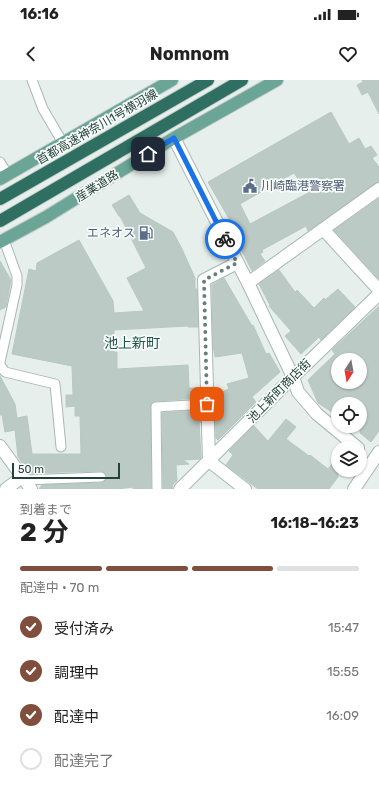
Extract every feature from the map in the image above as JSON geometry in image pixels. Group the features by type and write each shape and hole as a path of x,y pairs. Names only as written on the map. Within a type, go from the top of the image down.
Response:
{"highway":[{"name":"首都高速神奈川1号横羽線","path":"0,199 208,80"},
{"path":"0,221 242,80"}],"main road":[{"path":"4,177 172,80"},
{"name":"産業道路","path":"2,241 46,217 174,138 277,80"}],"street":[{"path":"174,138 248,283 293,377 298,392 317,414 349,441"},
{"path":"248,283 379,189"},
{"path":"323,229 379,290"},
{"path":"237,263 204,280 209,461 246,489"},
{"name":"池上新町商店街","path":"180,489 379,294"},
{"path":"0,446 26,482 6,489"},
{"path":"354,489 377,459 367,453"}],"lane":[{"path":"32,80 44,109 63,143"},
{"path":"0,162 4,177"},
{"path":"0,362 17,285 17,276 2,241"},
{"path":"0,365 5,372 56,384 61,446"},
{"path":"157,489 156,407 207,404"},
{"path":"26,482 101,477"}],"building":[{"path":"362,80 379,80 379,114 368,92 362,95 357,85 363,82"},
{"path":"331,112 349,144 359,138 365,149 371,146 377,155 372,158 379,167 379,182 375,183 308,231 306,226 262,250 263,252 260,254 265,261 252,271 229,225 232,224 208,182","holes":["294,173 308,193 250,224 240,204"]},
{"path":"129,195 140,213 173,232 182,249 195,278 195,289 197,289 198,327 188,326 114,330 114,352 117,352 117,369 188,365 189,388 199,388 199,398 156,401 151,404 151,489 133,489 133,487 117,489 39,489 42,485 102,483 106,480 107,476 101,471 29,473 18,457 15,430 5,432 2,415 0,415 0,376 15,404 17,418 27,416 32,454 81,454 80,416 75,416 75,406 66,407 66,395 73,395 72,366 12,354 29,269 36,271 37,263 79,240 113,301 114,313 144,311 127,278 146,268 120,216 112,205"},
{"path":"379,198 379,279 334,230"},
{"path":"0,261 11,280 6,307 0,310"},
{"path":"279,270 295,292 297,290 314,308 324,298 325,300 338,289 355,307 321,340 319,337 301,354 285,336 291,331 269,306 270,305 259,284"},
{"path":"224,278 252,326 253,325 266,354 269,353 280,372 252,397 256,402 218,440 216,438 215,395 229,389 227,384 249,378 242,353 215,357 213,345 212,285"},
{"path":"379,306 379,431 371,442 360,433 367,433 367,397 331,397 331,411 318,403 308,380 331,358 331,389 367,389 367,353 334,353 332,350"},
{"path":"200,410 200,423 199,421 201,457 200,459 183,460 189,464 176,465 177,481 173,484 172,489 163,489 162,413"},
{"path":"286,419 296,427 286,439 328,469 331,465 331,477 338,477 329,489 258,489 226,465 233,455 229,451 254,426 268,441"}],"way so far":[{"path":"207,404 204,280 237,263 225,239"}],"place":[{"name":"川崎臨港警察署","path":"250,186"},
{"name":"エネオス","path":"146,233"}],"district":[{"name":"池上新町","path":"132,343"}],"route":[{"path":"148,154 174,138 225,239"}]}
